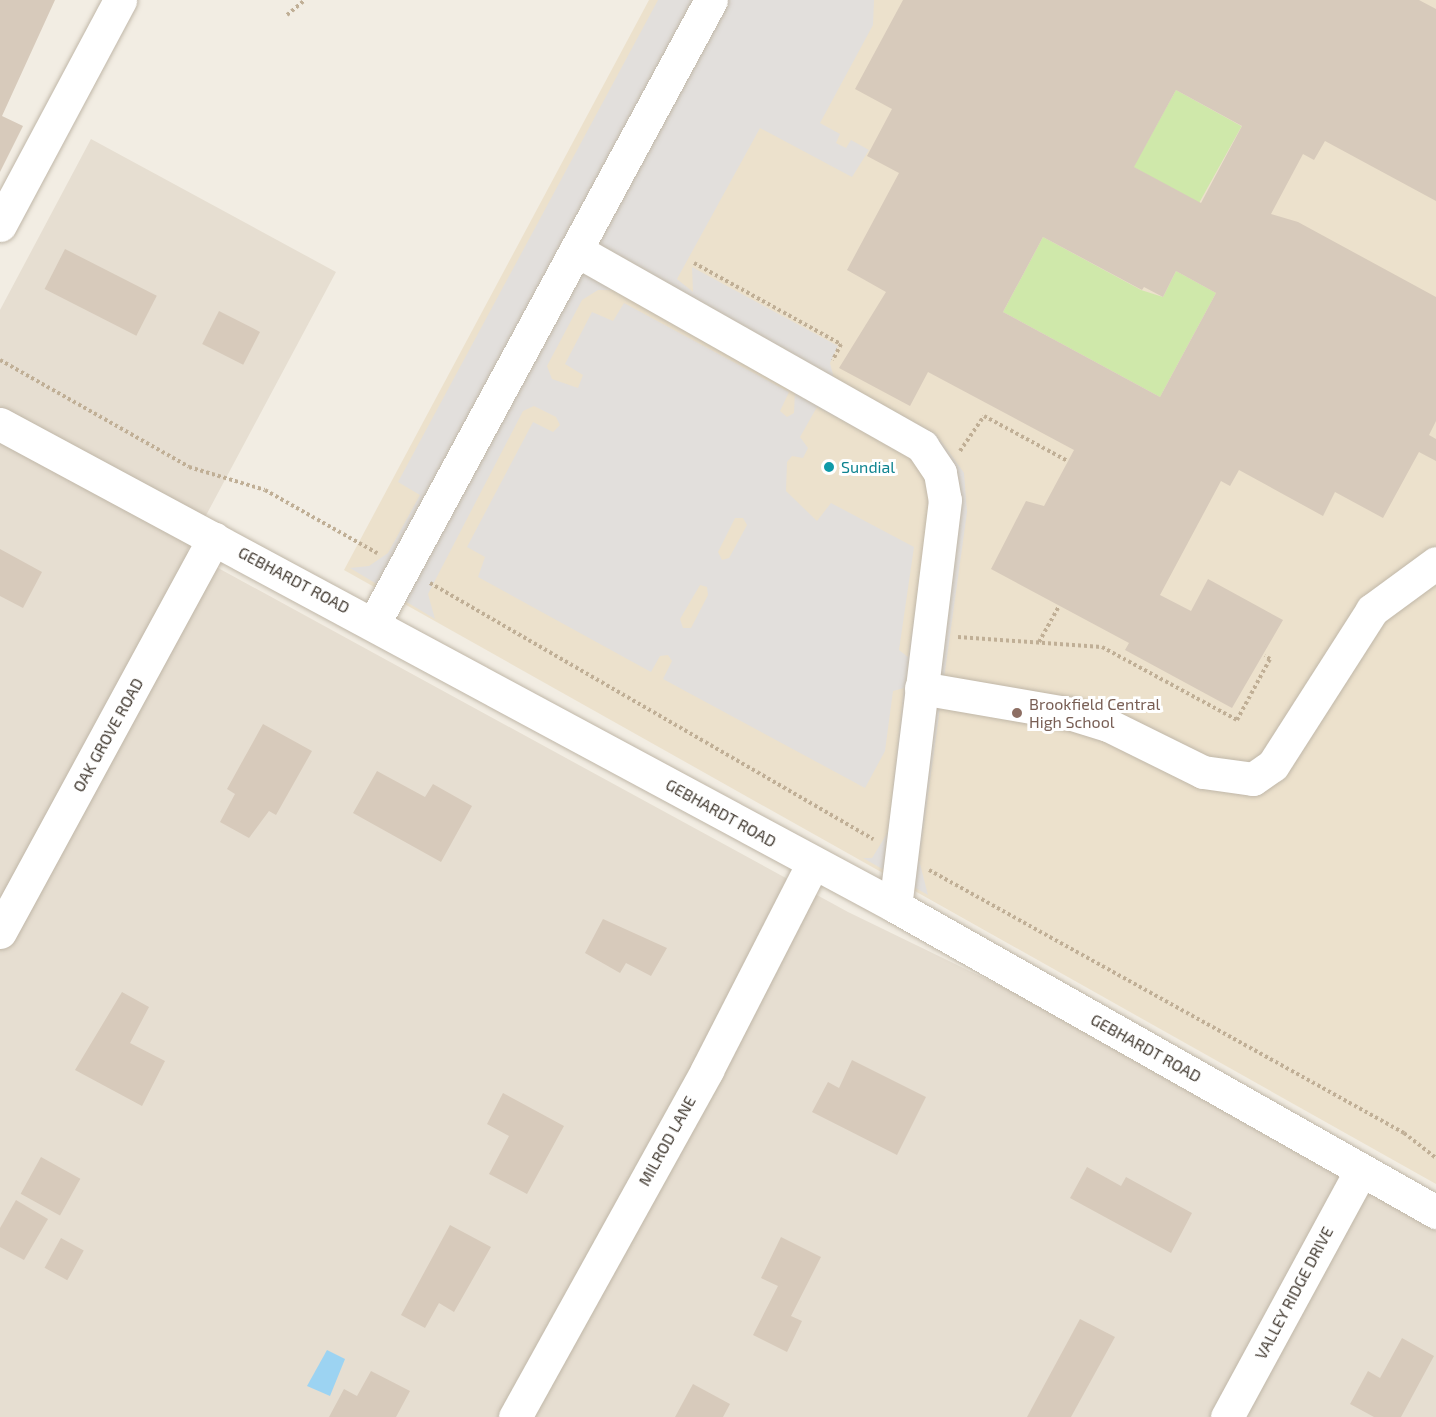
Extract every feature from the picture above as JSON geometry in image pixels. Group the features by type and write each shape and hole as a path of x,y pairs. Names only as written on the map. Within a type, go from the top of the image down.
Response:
{"street":[{"path":"0,225 120,0"},
{"path":"374,623 711,0"},
{"path":"576,250 922,446 932,458 945,500 943,692 898,853 895,906"},
{"name":"GEBHARDT ROAD","path":"0,424 374,623 895,906 1436,1212"},
{"name":"OAK GROVE ROAD","path":"0,932 214,538"},
{"path":"943,692 1072,714 1108,725 1203,772 1253,779 1273,765 1372,610 1436,563"},
{"name":"MILROD LANE","path":"515,1417 707,1070 813,863"},
{"name":"VALLEY RIDGE DRIVE","path":"1227,1417 1361,1170"}],"path":[{"path":"287,15 305,0"},
{"path":"694,263 841,344 831,368"},
{"path":"0,360 189,467 271,493 898,853 1404,1133 1436,1158"},
{"path":"956,453 968,446 984,416 1068,460"},
{"path":"953,448 960,459"},
{"path":"1039,642 1059,606"},
{"path":"953,625 952,637 1102,647 1237,720 1270,659 1265,656"}],"shaded area":[{"name":"Brookfield Central High School","path":"649,0 1436,0 1436,1184 344,570"},
{"path":"658,0 874,0 873,25 820,123 840,134 836,143 846,148 851,140 869,150 852,177 760,128 677,279 693,292 692,267 838,346 830,363 834,378 936,434 964,473 967,512 919,860 928,895 863,858 872,858 888,832 904,688 893,691 885,751 865,788 663,679 672,661 668,655 660,656 651,672 478,577 485,557 467,547 533,422 553,432 560,425 556,417 534,406 523,411 428,594 435,619 350,568 369,566 388,553 420,495 398,482","holes":["598,290 617,290 795,391 794,413 787,417 780,411 789,392 624,303 613,321 592,312 565,364 583,375 578,388 552,379 547,366 582,300","817,407 908,456 933,485 908,657 899,650 914,547 831,503 817,521 786,491 787,462 792,456 803,458 808,448 800,437","735,518 743,518 747,525 729,558 722,560 718,552","700,585 707,587 708,595 691,628 683,628 680,619"]},
{"path":"91,139 336,272 187,551 848,912 1021,996 1436,1231 1436,1417 0,1417 0,310"}],"green space":[{"path":"1176,90 1242,126 1199,203 1133,167"},
{"path":"1043,237 1141,290 1163,297 1176,271 1216,293 1160,397 1003,312"}],"water":[{"path":"327,1350 345,1359 330,1396 307,1386"}],"building":[{"path":"0,0 55,0 2,116 23,126 0,172"},
{"path":"903,0 1419,0 1436,9 1436,201 1325,141 1314,160 1303,154 1271,214 1298,222 1436,297 1436,421 1429,435 1436,439 1436,461 1419,452 1383,518 1335,492 1323,516 1239,470 1230,486 1221,481 1160,595 1191,611 1208,579 1283,620 1232,708 1125,650 1129,643 991,569 1026,501 1044,506 1074,450 928,372 910,406 839,368 886,292 847,270 899,173 867,156 892,109 855,89","holes":["1176,90 1242,126 1201,203 1134,167","1043,237 1142,290 1144,287 1163,297 1176,271 1216,293 1160,397 1003,312"]},
{"path":"65,249 157,296 136,336 45,289"},
{"path":"219,311 260,332 243,365 202,344"},
{"path":"0,549 42,572 23,608 0,596"},
{"path":"263,724 312,751 276,815 269,811 249,838 220,822 235,794 227,789"},
{"path":"377,771 425,797 433,784 472,806 441,862 353,813"},
{"path":"603,919 667,948 651,976 626,963 620,973 585,953"},
{"path":"122,992 149,1007 130,1043 165,1061 142,1106 75,1070"},
{"path":"852,1060 926,1097 897,1155 812,1112 828,1082 839,1088"},
{"path":"503,1093 564,1126 527,1194 489,1174 509,1136 487,1124"},
{"path":"41,1157 80,1179 60,1216 21,1194"},
{"path":"1087,1167 1121,1186 1126,1177 1192,1213 1171,1253 1070,1198"},
{"path":"16,1200 48,1219 24,1260 0,1247 0,1228"},
{"path":"450,1225 491,1247 454,1312 439,1303 425,1328 401,1315"},
{"path":"781,1237 821,1257 791,1316 802,1321 787,1352 753,1335 778,1286 761,1278"},
{"path":"61,1238 84,1251 67,1280 45,1268"},
{"path":"1080,1319 1115,1337 1071,1417 1027,1417"},
{"path":"1402,1338 1434,1356 1401,1417 1374,1417 1350,1404 1368,1371 1380,1378"},
{"path":"371,1371 410,1391 396,1417 329,1417 344,1389 357,1396"},
{"path":"693,1384 730,1404 723,1417 675,1417"}],"place":[{"name":"Sundial","path":"829,467"},
{"name":"Brookfield Central High School","path":"1017,713"}]}
